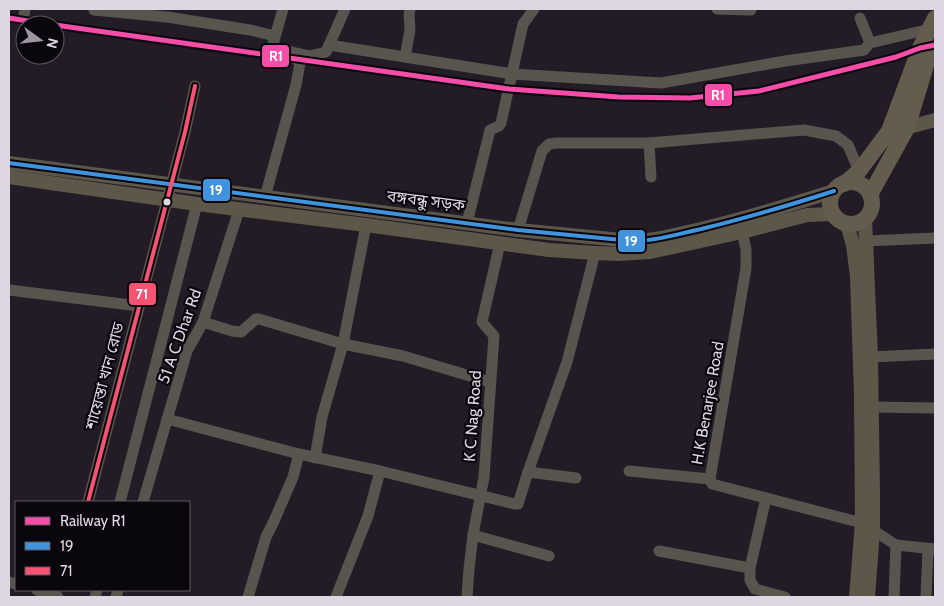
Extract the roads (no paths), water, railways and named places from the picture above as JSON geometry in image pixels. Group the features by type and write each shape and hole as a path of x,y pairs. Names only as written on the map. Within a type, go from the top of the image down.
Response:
{"highway":[{"path":"899,133 839,187 830,200 832,214 838,221 853,224 865,218 871,208 870,195 899,133 920,48 934,28"},
{"path":"839,187 856,183 870,195"}],"main road":[{"path":"899,133 935,120"},
{"path":"899,133 935,129"},
{"name":"বঙ্গবন্ধু সড়ক","path":"9,163 518,230 615,240 650,240 744,218 839,187"},
{"name":"বঙ্গবন্ধু সড়ক","path":"9,177 239,210 549,250 595,254 650,252 742,232 807,215 832,214"},
{"path":"865,218 872,407 868,597"},
{"path":"847,224 857,276 868,527 856,597"}],"street":[{"path":"283,9 272,44 274,48 310,56 326,52 345,9"},
{"path":"405,58 410,30 410,9"},
{"path":"467,223 490,130 501,123 523,24 534,9"},
{"path":"717,9 751,9"},
{"path":"94,10 167,17 250,30 275,36"},
{"path":"860,18 870,43"},
{"path":"329,45 512,74 661,83 784,60 864,50 870,43 934,28"},
{"path":"265,197 300,63 287,51"},
{"name":"শায়েস্তা খান রোড","path":"88,501 185,132 195,86"},
{"path":"518,230 542,151 548,144 650,143 804,130 836,136 848,145 859,171"},
{"path":"650,143 651,177"},
{"path":"120,501 197,204"},
{"name":"51 A C Dhar Rd","path":"143,501 187,351 203,322 239,210"},
{"path":"315,458 322,417 343,344 366,225"},
{"name":"H.K Benarjee Road","path":"742,232 746,249 746,268 710,479 712,484 868,527"},
{"path":"866,241 935,238"},
{"name":"K C Nag Road","path":"468,597 469,569 484,477 494,336 482,322 500,243"},
{"path":"167,420 315,458 518,504 567,362 595,254"},
{"path":"9,290 139,306"},
{"path":"203,322 242,332 256,319 259,319 343,344 403,356 490,382"},
{"path":"871,357 935,354"},
{"path":"872,407 935,408"},
{"path":"248,597 266,537 293,477 299,454"},
{"path":"628,471 710,479"},
{"path":"336,597 368,516 380,472"},
{"path":"528,472 576,478"},
{"path":"766,498 750,568 751,584 755,589 785,597"},
{"path":"868,527 896,546 932,549 926,597"},
{"path":"474,535 549,556"},
{"path":"894,597 896,546"},
{"path":"659,551 750,568"},
{"path":"40,591 58,597"}],"rail line":[{"name":"R1","path":"9,18 15,19"},
{"name":"R1","path":"65,26 509,89 619,97 690,98 759,91 896,57 920,48 935,45"}]}
